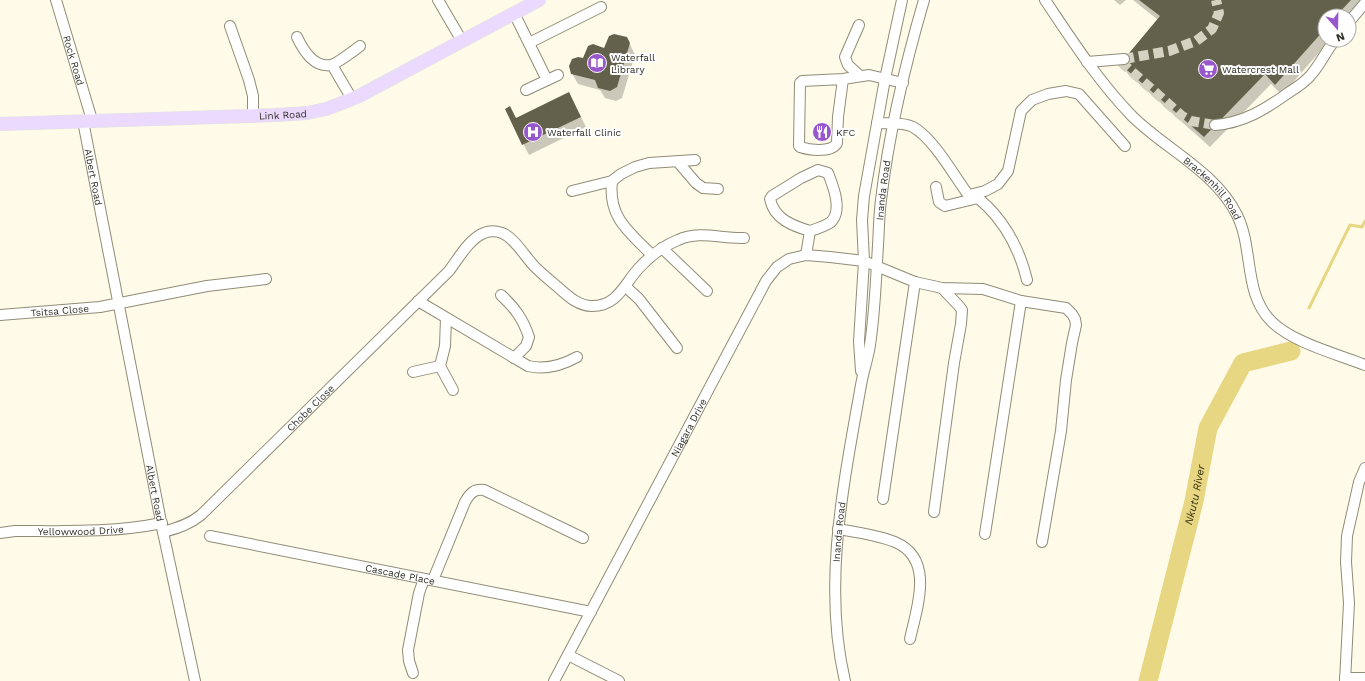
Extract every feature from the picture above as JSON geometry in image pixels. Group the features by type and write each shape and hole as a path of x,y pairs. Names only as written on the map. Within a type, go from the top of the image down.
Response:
{"main road":[{"name":"Link Road","path":"0,124 253,116 307,113 326,109 352,99 539,0"}],"street":[{"name":"Rock Road","path":"56,0 87,121"},
{"path":"438,0 462,41"},
{"name":"Inanda Road","path":"861,383 859,341 864,261 862,220 864,196 885,79 902,0"},
{"name":"Inanda Road","path":"844,681 836,625 835,583 838,528 861,383 870,347 875,304 880,201 894,124 924,0"},
{"name":"Brackenhill Road","path":"1045,0 1100,80 1133,117 1208,178 1229,201 1237,215 1246,241 1254,289 1258,302 1272,322 1282,330 1301,341 1365,365"},
{"path":"1357,12 1365,3"},
{"path":"529,44 601,6"},
{"path":"514,13 547,80"},
{"path":"230,26 249,80 253,96 253,116"},
{"path":"859,26 845,57 848,65 860,76"},
{"path":"297,37 307,55 322,64 332,65 360,46"},
{"path":"1215,125 1231,123 1249,117 1299,86 1309,77 1329,48"},
{"path":"1087,62 1119,60"},
{"path":"332,65 352,99"},
{"path":"526,90 558,75"},
{"path":"843,80 838,117 837,143 831,148 820,150 800,147 800,83 802,81 843,80 869,75 903,83"},
{"path":"936,187 939,202 945,206 974,197 998,184 1008,171 1021,111 1032,100 1048,94 1066,91 1079,94 1125,146"},
{"name":"Albert Road","path":"87,121 119,304 195,681"},
{"path":"877,123 905,124 913,127 926,138 974,197 1003,224 1022,260 1027,280"},
{"path":"572,191 612,181 621,174 635,167 655,163 694,160"},
{"path":"678,162 696,184 703,188 718,189"},
{"path":"818,170 824,171 828,173 836,192 836,214 830,222 810,231 798,228 781,218 773,208 770,200 772,196 801,178 818,170"},
{"path":"612,181 612,201 615,212 621,223 652,255"},
{"name":"Chobe Close","path":"163,528 186,525 194,521 449,271 475,238 484,233 493,231 502,233 509,237 535,267 566,294 578,303 591,306 605,304 616,297 626,287 638,269 652,255 679,239 702,235 712,235 734,239 744,238"},
{"path":"806,256 810,231"},
{"path":"662,248 707,291"},
{"name":"Niagara Drive","path":"554,681 766,281 777,267 789,259 806,256 864,261 915,282 942,288 983,289 1021,301 1066,308 1072,314 1076,326 1066,380 1061,431 1042,542"},
{"path":"119,304 207,286 266,279"},
{"path":"883,498 915,282"},
{"path":"626,287 639,299 677,348"},
{"path":"934,512 962,310 942,288"},
{"path":"501,295 515,309 530,337 526,346 514,358"},
{"path":"418,301 528,366 545,367 564,364 577,357"},
{"path":"985,534 1021,301"},
{"name":"Tsitsa Close","path":"0,315 82,309 119,304"},
{"path":"446,318 445,346 440,366 453,390"},
{"path":"413,372 440,366"},
{"path":"1365,468 1359,482 1347,536 1346,562 1349,603 1345,680 1365,678"},
{"path":"413,673 409,661 408,650 419,593 428,580 470,494 478,489 484,490 583,538"},
{"name":"Yellowwood Drive","path":"0,533 15,531 163,528"},
{"path":"838,528 895,542 909,550 915,559 920,571 921,583 910,639"},
{"name":"Cascade Place","path":"210,536 591,612"},
{"path":"568,655 619,681"}],"building":[{"name":"Watercrest Mall","path":"1139,0 1351,0 1344,8 1317,8 1317,38 1275,85 1265,74 1204,137 1120,64 1160,16"},
{"name":"Waterfall Library","path":"614,34 627,37 630,43 617,87 610,91 598,88 595,80 571,74 569,66 572,59 578,57 583,58 588,46 593,44 604,48 609,36"},
{"name":"Waterfall Clinic","path":"569,92 581,117 522,145 505,109 510,106 516,118"}],"waterway":[{"name":"Nkutu River","path":"1309,308 1350,225 1362,227 1365,221"},
{"name":"Nkutu River","path":"1148,681 1194,501 1208,428 1243,363 1291,351"}],"tunnel":[{"path":"1124,59 1169,51 1196,41 1212,29 1219,13 1216,0"},
{"path":"1121,62 1182,116 1191,121 1215,125"}],"place":[{"name":"Waterfall Library","path":"597,63"},
{"name":"Watercrest Mall","path":"1208,69"},
{"name":"Waterfall Clinic","path":"533,132"},
{"name":"KFC","path":"822,132"}]}
